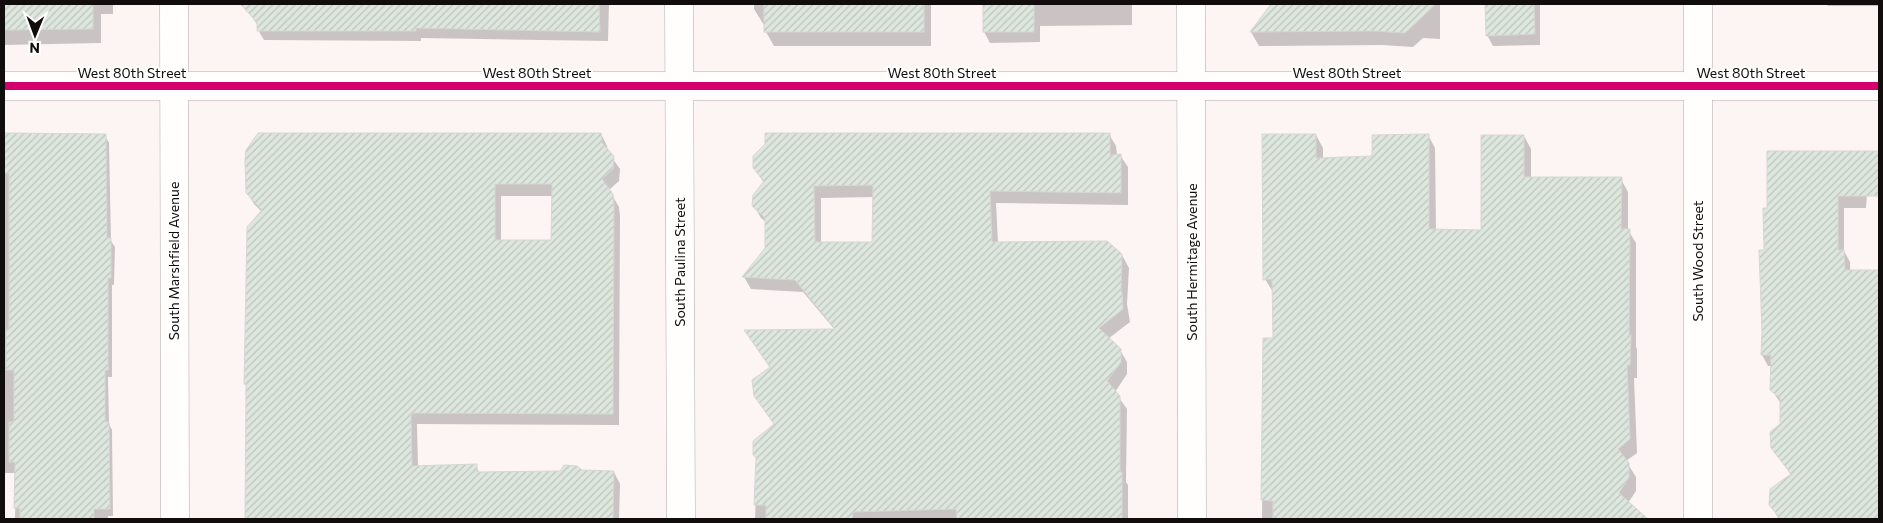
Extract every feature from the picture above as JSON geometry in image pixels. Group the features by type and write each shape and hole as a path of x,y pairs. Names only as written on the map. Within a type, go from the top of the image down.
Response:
{"street":[{"name":"South Marshfield Avenue","path":"174,4 175,519"},
{"name":"South Paulina Street","path":"679,4 681,519"},
{"name":"South Hermitage Avenue","path":"1191,4 1192,519"},
{"name":"South Wood Street","path":"1698,4 1698,519"},
{"name":"West 80th Street","path":"4,86 1879,86"}],"building":[{"path":"4,4 93,4 93,29 4,30"},
{"path":"240,4 599,4 600,32 416,28 416,31 257,31 257,22"},
{"path":"764,4 924,4 924,32 764,32"},
{"path":"983,4 1034,4 1034,32 983,32"},
{"path":"1271,4 1436,4 1405,33 1373,31 1250,32"},
{"path":"1485,4 1534,4 1535,34 1486,36"},
{"path":"4,133 106,134 107,238 111,238 111,278 108,278 108,370 105,370 105,422 109,422 110,509 94,509 94,519 20,519 20,508 14,508 15,462 9,462 9,422 14,422 14,370 6,370 6,330 9,330 9,173 4,173"},
{"path":"258,133 601,133 602,143 614,156 613,169 602,179 613,194 614,204 613,414 411,413 412,466 477,464 477,472 560,471 564,465 577,466 582,470 614,471 613,519 245,519 246,384 244,384 247,227 262,210 246,193 246,150","holes":["495,184 552,184 551,240 495,240"]},
{"path":"765,133 1110,133 1110,155 1121,154 1121,193 990,191 992,242 1107,241 1122,254 1121,291 1123,309 1099,328 1121,349 1121,362 1107,381 1120,396 1122,519 957,519 956,509 853,512 852,519 766,519 766,505 754,505 756,457 753,455 753,441 774,424 754,396 752,380 770,367 744,330 835,329 795,280 742,277 765,248 765,218 752,206 753,195 764,181 753,168 753,156 765,144","holes":["873,185 872,242 815,242 814,186"]},
{"path":"1262,134 1316,134 1316,158 1372,156 1372,135 1429,134 1429,229 1481,230 1481,135 1524,135 1524,177 1622,177 1621,229 1630,229 1629,335 1631,335 1630,365 1627,365 1630,439 1618,449 1629,463 1629,477 1619,493 1648,519 1273,519 1273,501 1261,500 1263,338 1273,338 1272,279 1263,280"},
{"path":"1767,151 1879,151 1879,196 1838,196 1838,250 1844,250 1845,270 1879,270 1879,519 1781,519 1769,505 1770,489 1791,474 1771,448 1770,432 1780,424 1780,398 1770,390 1771,355 1761,355 1759,250 1764,250 1763,208 1767,208"}],"cycle path":[{"path":"4,86 1879,86"}]}
